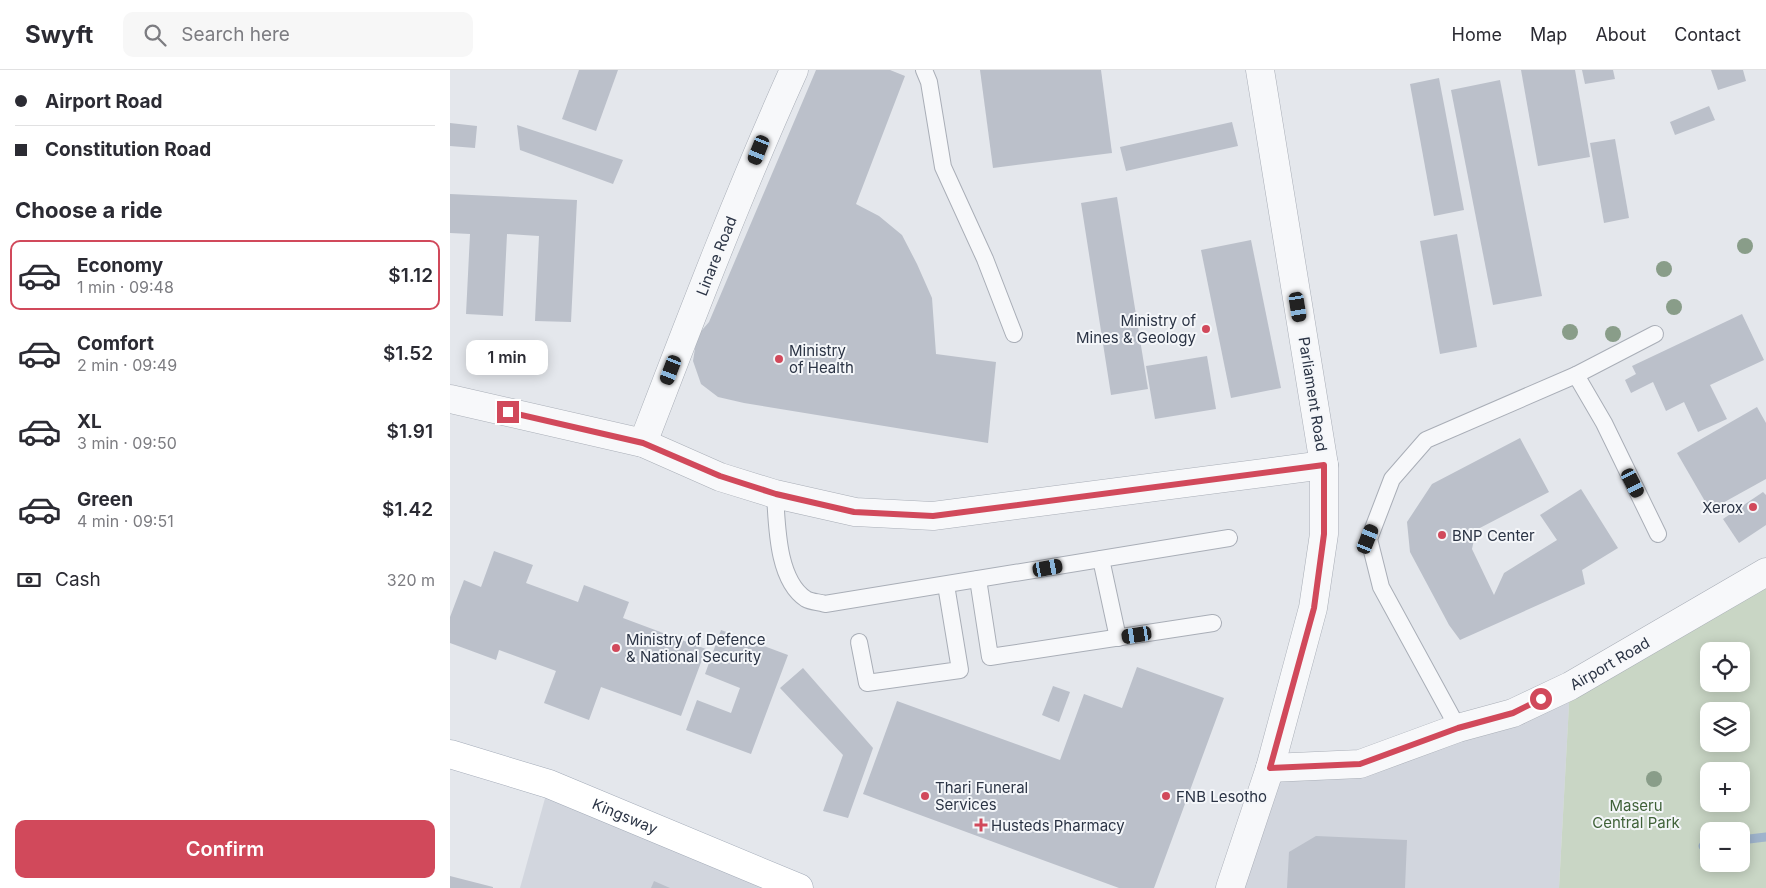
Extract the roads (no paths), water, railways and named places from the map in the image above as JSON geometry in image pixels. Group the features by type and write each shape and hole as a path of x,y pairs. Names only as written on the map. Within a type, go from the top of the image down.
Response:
{"main road":[{"name":"Kingsway","path":"450,754 549,784 798,888"}],"street":[{"name":"Linare Road","path":"643,443 763,140 794,70"},
{"name":"Parliament Road","path":"1230,888 1270,768 1314,608 1324,534 1324,465 1260,70"},
{"path":"450,399 643,443 720,476 776,494 854,512 933,516 1324,465"},
{"name":"Airport Road","path":"1270,768 1360,764 1458,728 1513,713 1570,686 1766,572"}],"lane":[{"path":"924,70 929,82 942,167 985,259 1014,334"},
{"path":"1458,728 1381,587 1368,539 1392,480 1426,440 1576,375 1655,334"},
{"path":"1576,375 1604,423 1658,534"},
{"path":"776,494 777,520 785,569 794,588 808,599 825,604 1229,538"},
{"path":"1101,559 1118,638"},
{"path":"978,579 990,657 1213,623"},
{"path":"859,642 867,683 960,670 946,585"}],"waterway":[{"path":"1750,839 1766,837"}],"place":[{"name":"Ministry of Mines & Geology","path":"1206,329"},
{"name":"Ministry of Health","path":"779,359"},
{"name":"Xerox","path":"1753,507"},
{"name":"BNP Center","path":"1442,535"},
{"name":"Ministry of Defence & National Security","path":"616,648"},
{"name":"Thari Funeral Services","path":"925,796"},
{"name":"FNB Lesotho","path":"1166,796"},
{"name":"Husteds Pharmacy","path":"981,825"}],"park label":[{"name":"Maseru Central Park","path":"1636,814"}]}
